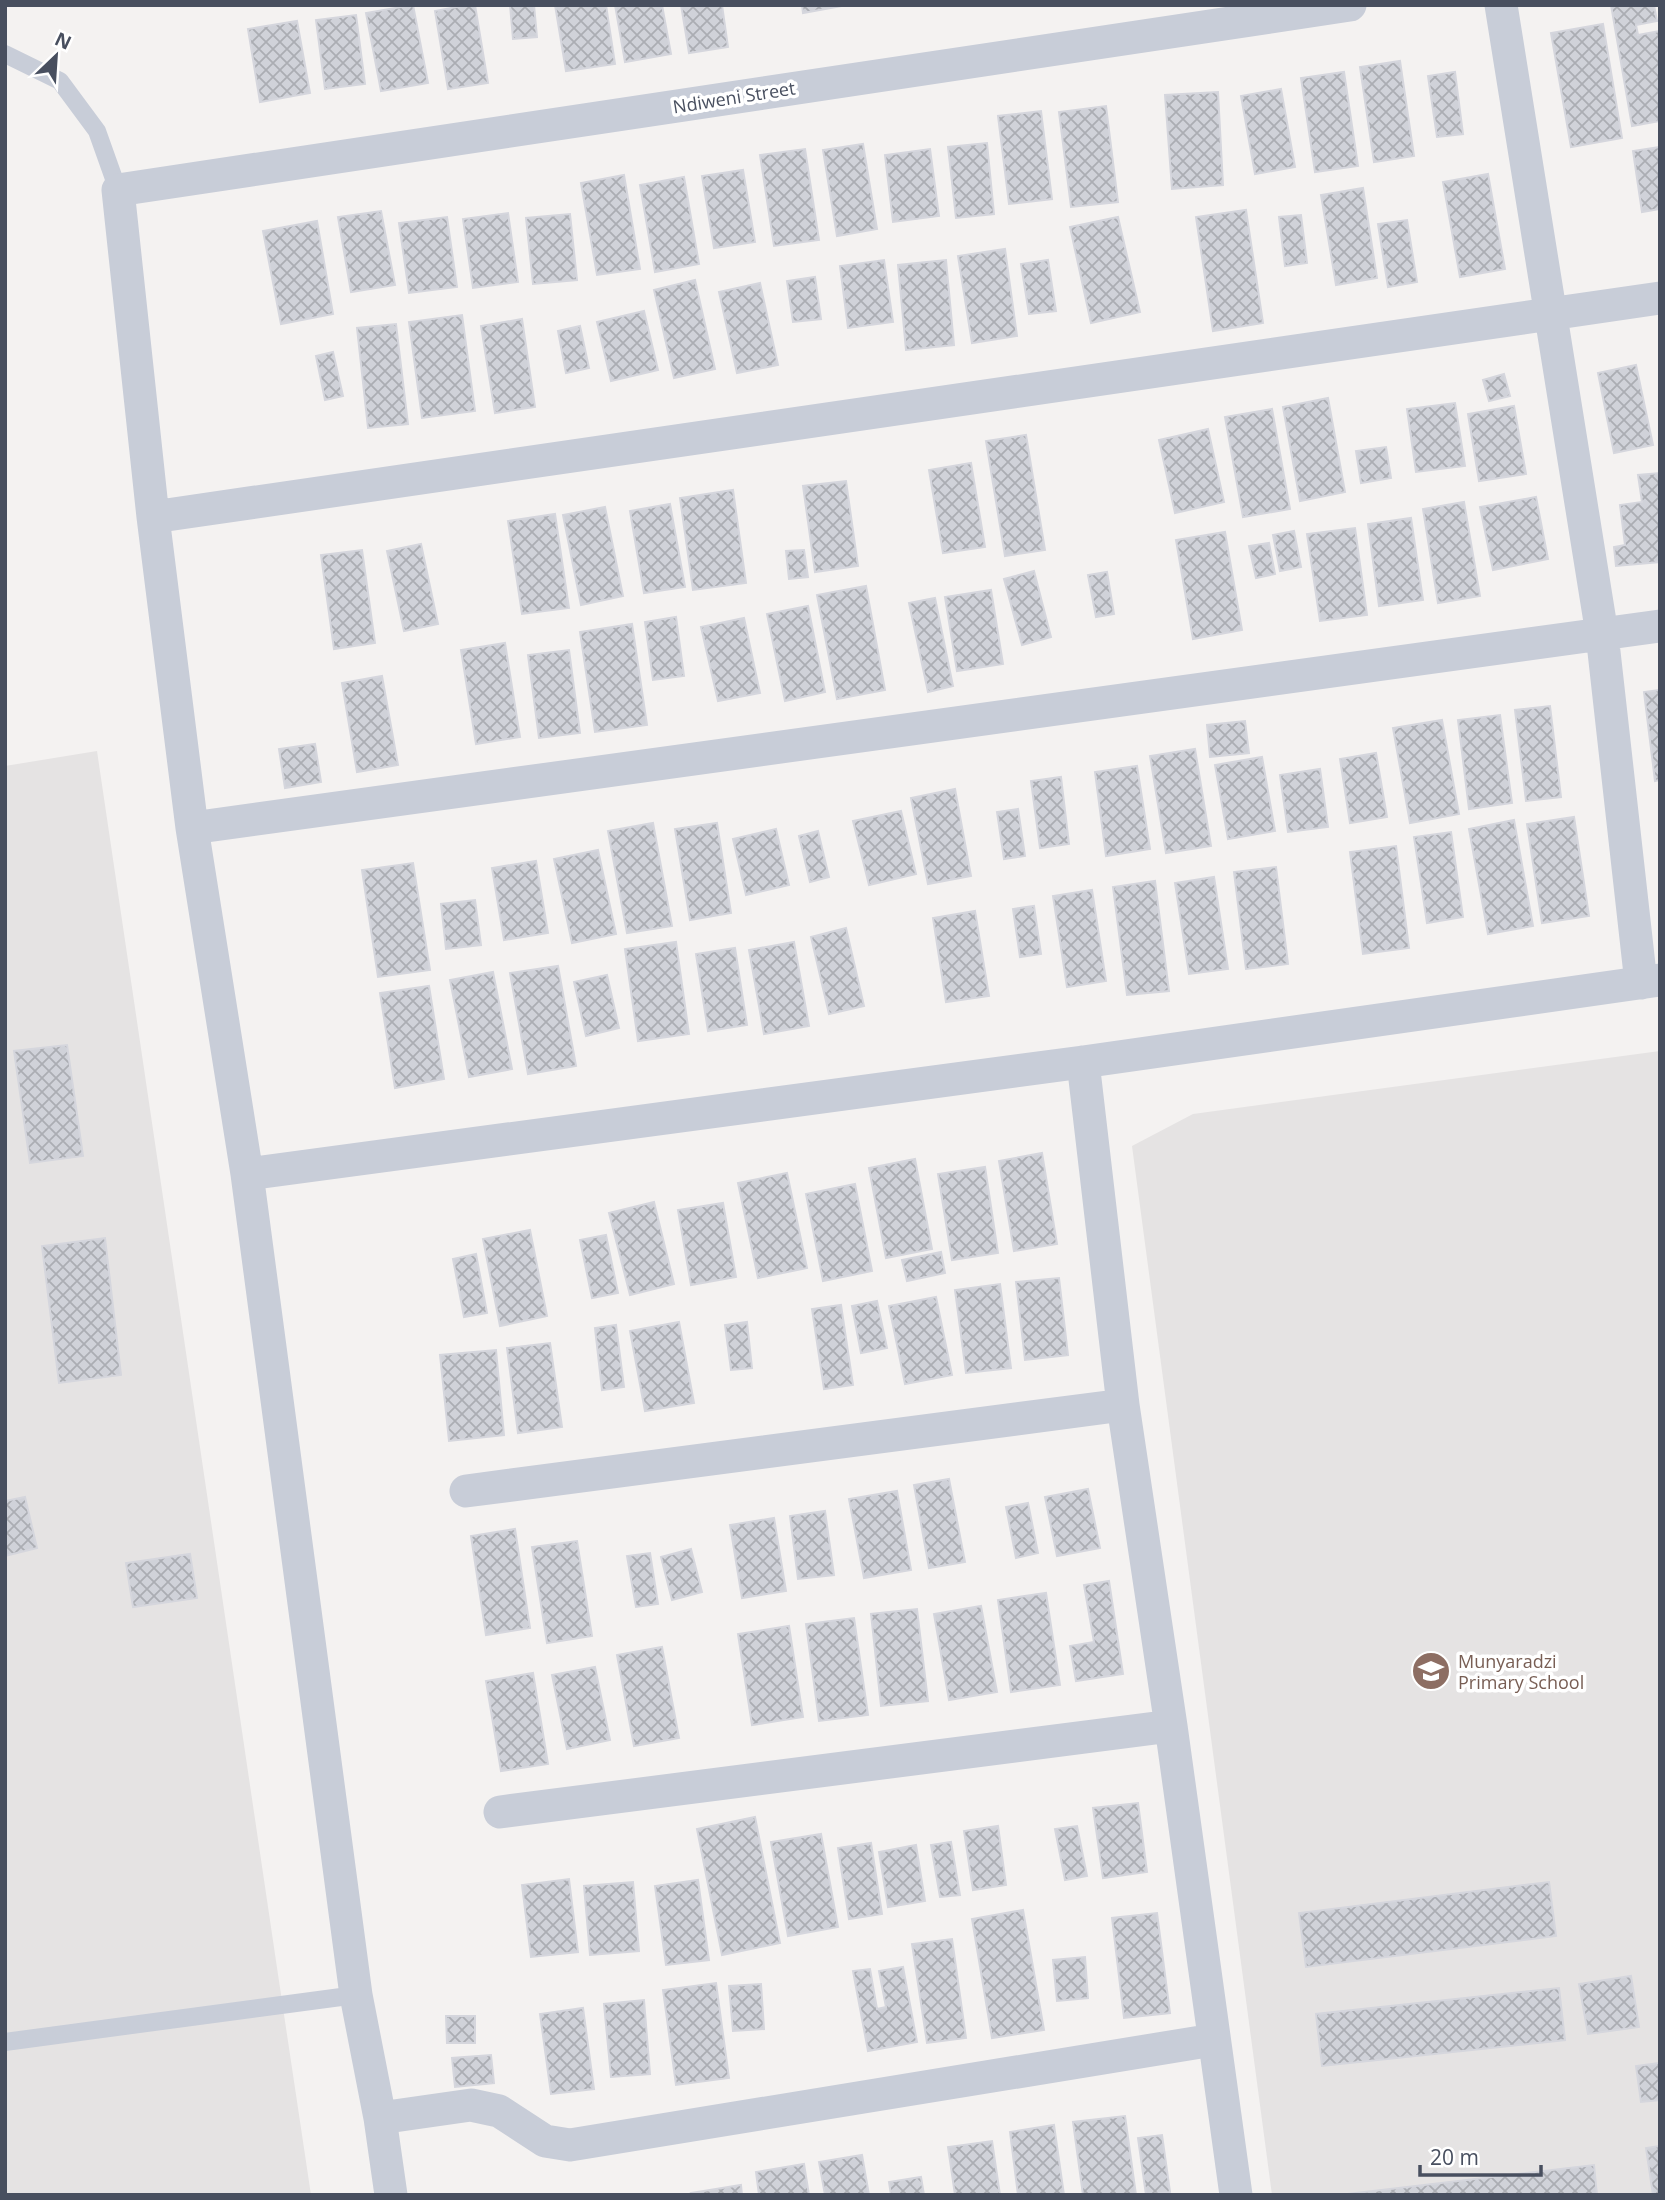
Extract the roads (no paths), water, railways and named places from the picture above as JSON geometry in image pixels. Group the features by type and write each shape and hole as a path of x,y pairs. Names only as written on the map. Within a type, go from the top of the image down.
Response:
{"street":[{"name":"Ndiweni Street","path":"118,190 1350,5"},
{"path":"247,1174 1083,1062 1650,981 1602,635 1501,5"},
{"path":"118,190 153,517 192,828 247,1174 356,1995 380,2118 391,2195"},
{"path":"153,517 1660,298"},
{"path":"192,828 1660,625"},
{"path":"1083,1062 1123,1405 1236,2195"},
{"path":"466,1491 1123,1405"},
{"path":"500,1812 1171,1726"},
{"path":"380,2118 471,2105 499,2111 545,2141 569,2146 1213,2040"}],"lane":[{"path":"5,54 60,81 97,131 118,190"},
{"path":"5,2042 356,1995"}],"place":[{"name":"Munyaradzi Primary School","path":"1431,1671"}]}
